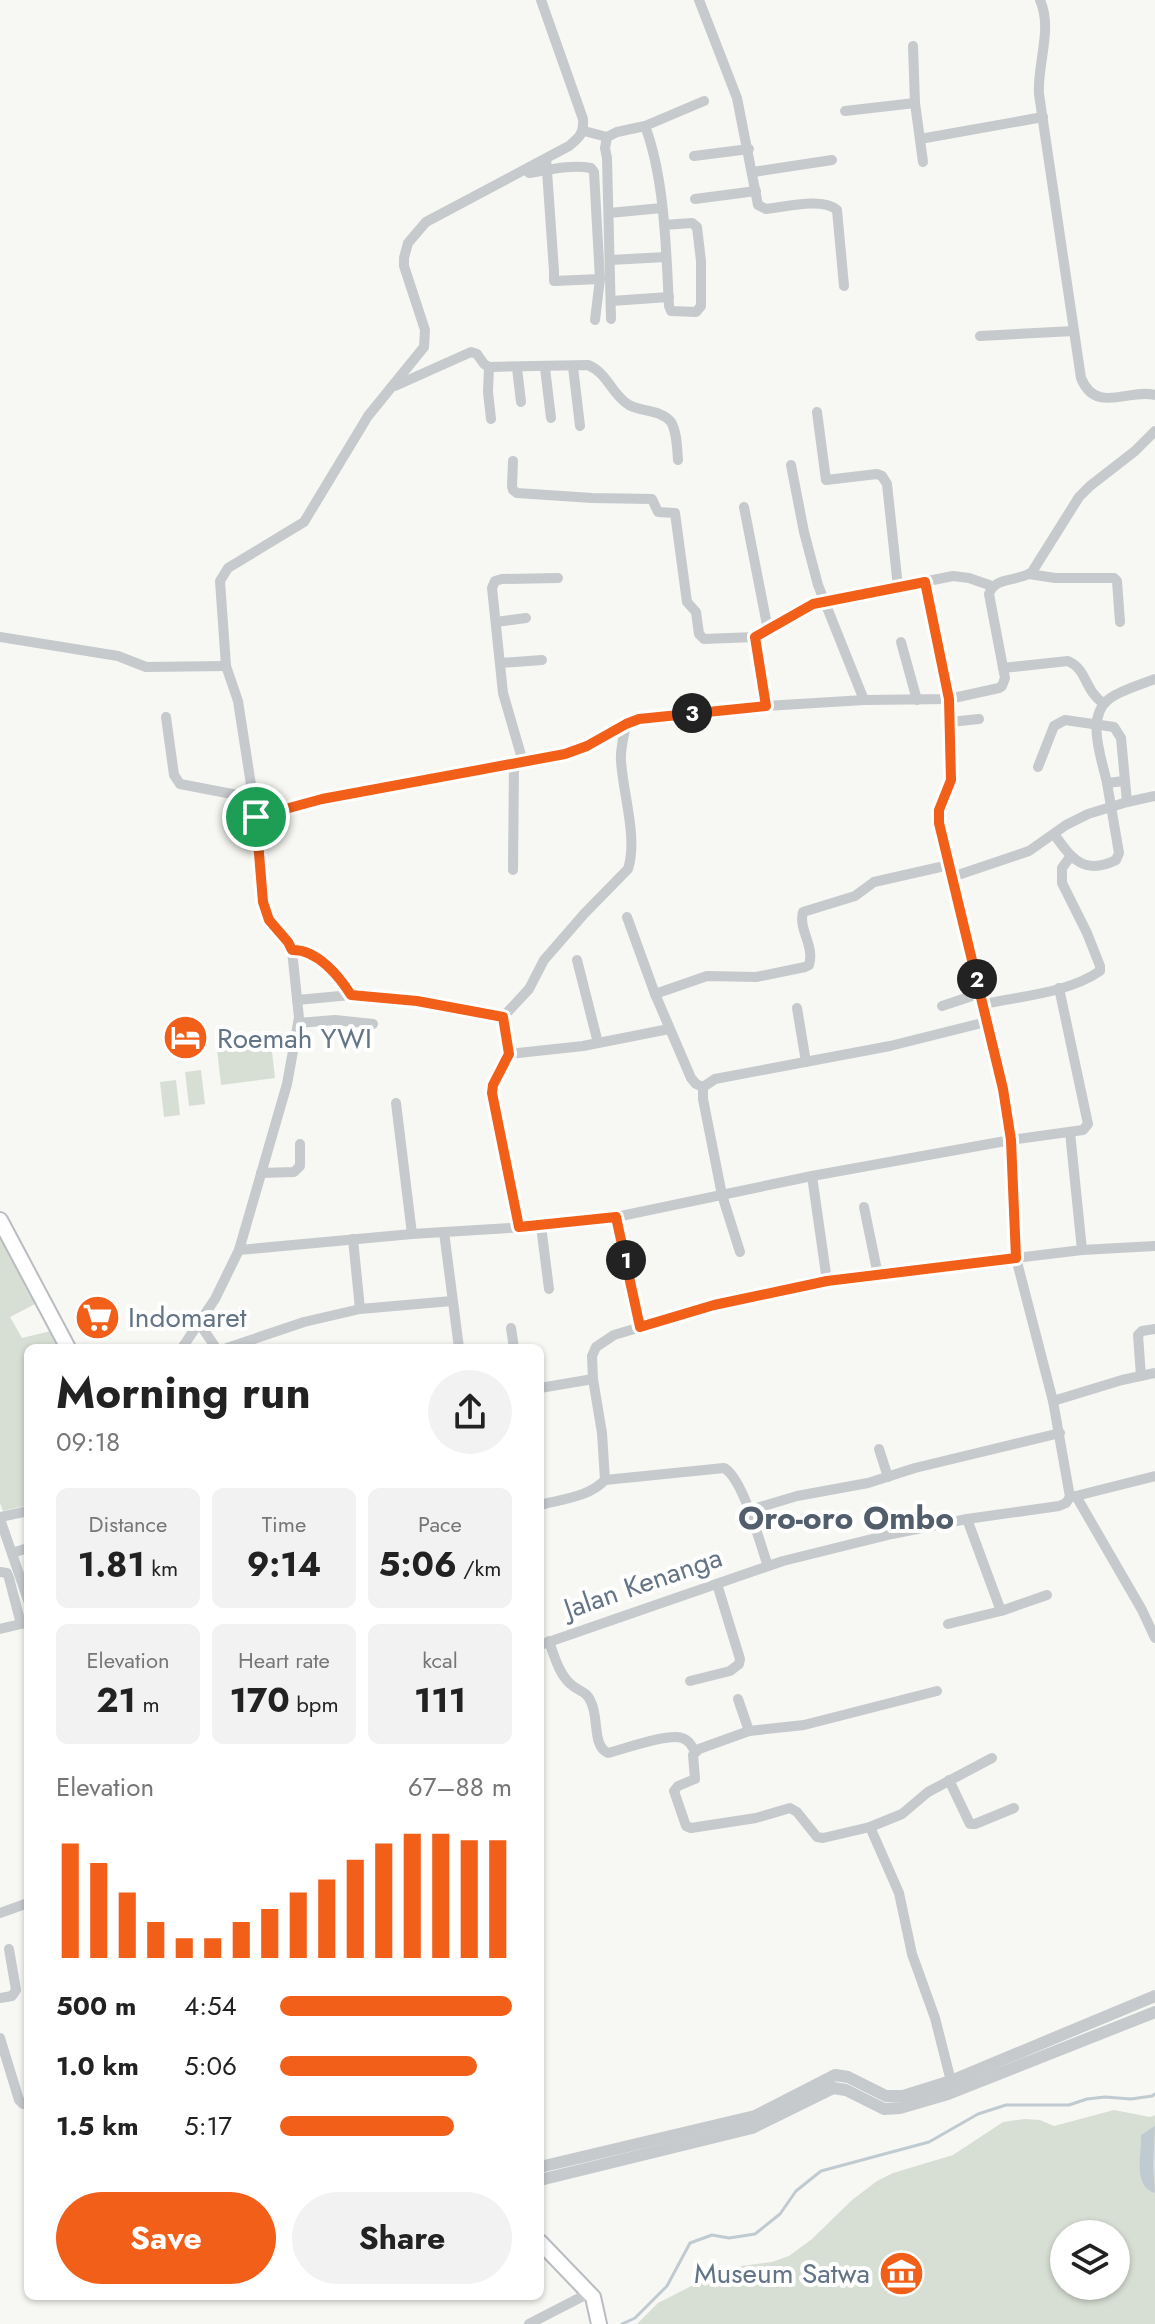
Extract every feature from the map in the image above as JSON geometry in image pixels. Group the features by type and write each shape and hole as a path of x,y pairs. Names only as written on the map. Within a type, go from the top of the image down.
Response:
{"main road":[{"path":"0,1220 66,1344"},
{"path":"544,2246 593,2297 599,2324"}],"street":[{"path":"185,1344 215,1299 239,1250 290,1072 298,1023 292,950 266,913 263,902 256,817 238,701 226,666 219,590 223,573 304,522 368,416 424,347 425,330 404,266 408,243 426,222 546,159 579,138 584,131 583,119 541,0"},
{"path":"699,0 737,98 758,205 762,208 831,204 837,210 844,286"},
{"path":"1040,0 1045,22 1039,77 1043,117 1081,378 1089,391 1099,397 1155,395"},
{"path":"913,46 915,103 923,162"},
{"path":"584,131 607,137 645,126 704,101"},
{"path":"845,111 915,103"},
{"path":"920,139 1043,117"},
{"path":"645,126 651,141 662,208 671,311 696,312 700,309 701,261 696,225 664,225"},
{"path":"607,137 611,319"},
{"path":"694,156 749,149"},
{"path":"546,159 554,281 600,279"},
{"path":"753,172 832,160"},
{"path":"529,173 583,166 594,172 600,279 595,320"},
{"path":"695,199 756,191"},
{"path":"609,213 662,208"},
{"path":"610,260 666,257"},
{"path":"611,301 669,297"},
{"path":"980,336 1074,331"},
{"path":"387,392 471,352 489,367 588,365 599,370 629,405 666,417 673,425 678,460"},
{"path":"489,367 491,419"},
{"path":"573,367 580,426"},
{"path":"517,368 521,402"},
{"path":"545,368 551,418"},
{"path":"817,412 826,480 877,474 887,484 898,587"},
{"path":"1029,574 1079,497 1155,431"},
{"path":"513,461 512,486 515,492 652,499 658,512 675,513 687,602 696,612 701,637 755,637 803,608 898,587 961,577 992,586 1029,574 1055,578 1114,578 1117,581 1120,622"},
{"path":"791,465 812,565 864,700"},
{"path":"744,507 768,630"},
{"path":"513,870 518,763 503,693 492,588 495,581 558,578"},
{"path":"925,582 949,699 951,780 938,816 1003,1089 1011,1140 1016,1258 1053,1401 1073,1496 1142,1610 1155,1638"},
{"path":"256,817 322,799 565,754 639,719 766,706 949,699 999,688 1004,683 1003,668 989,594 992,586"},
{"path":"496,622 526,618"},
{"path":"0,637 118,656 146,667 226,666"},
{"path":"755,637 766,706"},
{"path":"901,642 917,700"},
{"path":"500,663 542,660"},
{"path":"1003,668 1068,661 1082,672 1089,691 1104,704"},
{"path":"1054,834 1070,857 1083,865 1116,860 1119,853 1095,725 1104,704 1111,697 1155,679"},
{"path":"166,717 174,775 180,784 253,798"},
{"path":"950,722 979,719"},
{"path":"1038,767 1058,722 1065,720 1114,727 1121,738 1127,802"},
{"path":"503,1017 529,989 544,960 628,869 631,841 621,750 626,724"},
{"path":"1107,783 1124,781"},
{"path":"952,877 1029,851 1076,820 1155,796"},
{"path":"942,1006 1059,988 1100,971 1087,933 1062,883 1062,868 1070,857"},
{"path":"655,994 707,976 756,977 805,967 809,965 811,955 801,919 803,912 855,896 874,882 949,865"},
{"path":"627,917 669,1029 691,1078 703,1087"},
{"path":"292,950 305,951 323,963 341,979 351,995"},
{"path":"577,960 598,1043"},
{"path":"239,1250 541,1226 616,1217 812,1176 1083,1130 1088,1124 1059,988"},
{"path":"297,1000 351,995 417,1001 503,1017"},
{"path":"797,1008 806,1062"},
{"path":"503,1017 509,1054 492,1093 519,1227"},
{"path":"298,1023 335,1020 373,1024"},
{"path":"703,1087 715,1079 890,1046 986,1022"},
{"path":"509,1054 598,1043 669,1029"},
{"path":"703,1087 722,1195 740,1252"},
{"path":"396,1103 412,1234"},
{"path":"1070,1132 1082,1250"},
{"path":"261,1173 294,1172 300,1166 300,1144"},
{"path":"812,1176 827,1281"},
{"path":"864,1207 878,1275"},
{"path":"616,1217 640,1327"},
{"path":"541,1226 549,1289"},
{"path":"444,1232 458,1344"},
{"path":"353,1239 360,1309"},
{"path":"544,1504 584,1494 605,1480 592,1356 596,1347 614,1335 714,1305 827,1281 1082,1250 1155,1246"},
{"path":"239,1344 304,1322 360,1309 452,1301"},
{"path":"199,1323 213,1344"},
{"path":"511,1328 513,1344"},
{"path":"1141,1376 1138,1335 1142,1331 1155,1329"},
{"path":"1053,1401 1155,1373"},
{"path":"544,1387 593,1379"},
{"path":"750,1510 1060,1433"},
{"path":"879,1449 888,1477"},
{"path":"605,1480 724,1468 731,1473 750,1510 768,1566"},
{"name":"Jalan Kenanga","path":"544,1643 768,1566 892,1534 1059,1506 1073,1496 1155,1476"},
{"path":"24,1512 0,1518 24,1588"},
{"path":"967,1519 1001,1611"},
{"path":"12,1553 24,1549"},
{"path":"0,1572 7,1573 24,1620"},
{"path":"690,1681 730,1671 739,1664 717,1584"},
{"path":"948,1624 1001,1611 1047,1595"},
{"path":"0,1629 24,1623"},
{"path":"544,1643 572,1686 584,1691 590,1698 599,1747 604,1752 677,1737 692,1744 695,1779 674,1791 686,1826 699,1827 756,1818 786,1808 797,1812 817,1837 823,1838 870,1827 902,1814 928,1792 992,1758"},
{"path":"695,1752 749,1731 804,1725 937,1691"},
{"path":"738,1699 749,1731"},
{"path":"949,1780 970,1824 1014,1808"},
{"path":"870,1827 899,1893 912,1954 935,2018 951,2081"},
{"path":"0,1913 24,1904"},
{"path":"0,1998 12,1996 16,1990 9,1949"},
{"path":"1055,2045 1155,1996"},
{"path":"544,2166 758,2120 835,2075 848,2077 878,2093 894,2097 951,2081 1155,2012"},
{"path":"0,2038 19,2100 24,2104"},
{"path":"544,2179 758,2120 833,2088 846,2090 884,2109 900,2108 948,2094 1032,2053"},
{"path":"529,2324 589,2293"}],"shaded area":[{"path":"271,1043 275,1078 221,1085 217,1049"},
{"path":"201,1070 205,1104 189,1106 185,1072"},
{"path":"176,1080 180,1115 164,1117 160,1082"},
{"path":"0,1231 37,1303 10,1317 22,1338 51,1331 57,1344 24,1344 24,1506 3,1511 0,1503"},
{"path":"1114,2110 1150,2117 1155,2115 1155,2324 637,2324 658,2303 727,2268 772,2262 789,2256 877,2181 953,2155 1003,2122 1040,2120 1054,2126"},
{"path":"1155,2126 1155,2193 1143,2184 1140,2168 1141,2135"}],"waterway":[{"path":"622,2324 635,2318 667,2286 690,2243 712,2235 729,2238 755,2234 780,2214 796,2191 821,2171 929,2142 978,2114 1006,2105 1069,2105 1087,2099 1131,2099 1155,2094"}],"place":[{"name":"Roemah YWI","path":"186,1038"},
{"name":"Indomaret","path":"97,1317"},
{"name":"Museum Satwa","path":"901,2273"}],"district":[{"name":"Oro-oro Ombo","path":"846,1518"}],"route":[{"path":"925,582 949,699 951,780 938,816 1003,1089 1011,1140 1016,1258 827,1281 714,1305 640,1327 616,1217 519,1227 492,1093 509,1054 503,1017 417,1001 351,995 341,979 323,963 305,951 292,950 269,920 263,902 256,817 322,799 565,754 639,719 766,706 755,637 813,604 925,582"}]}
